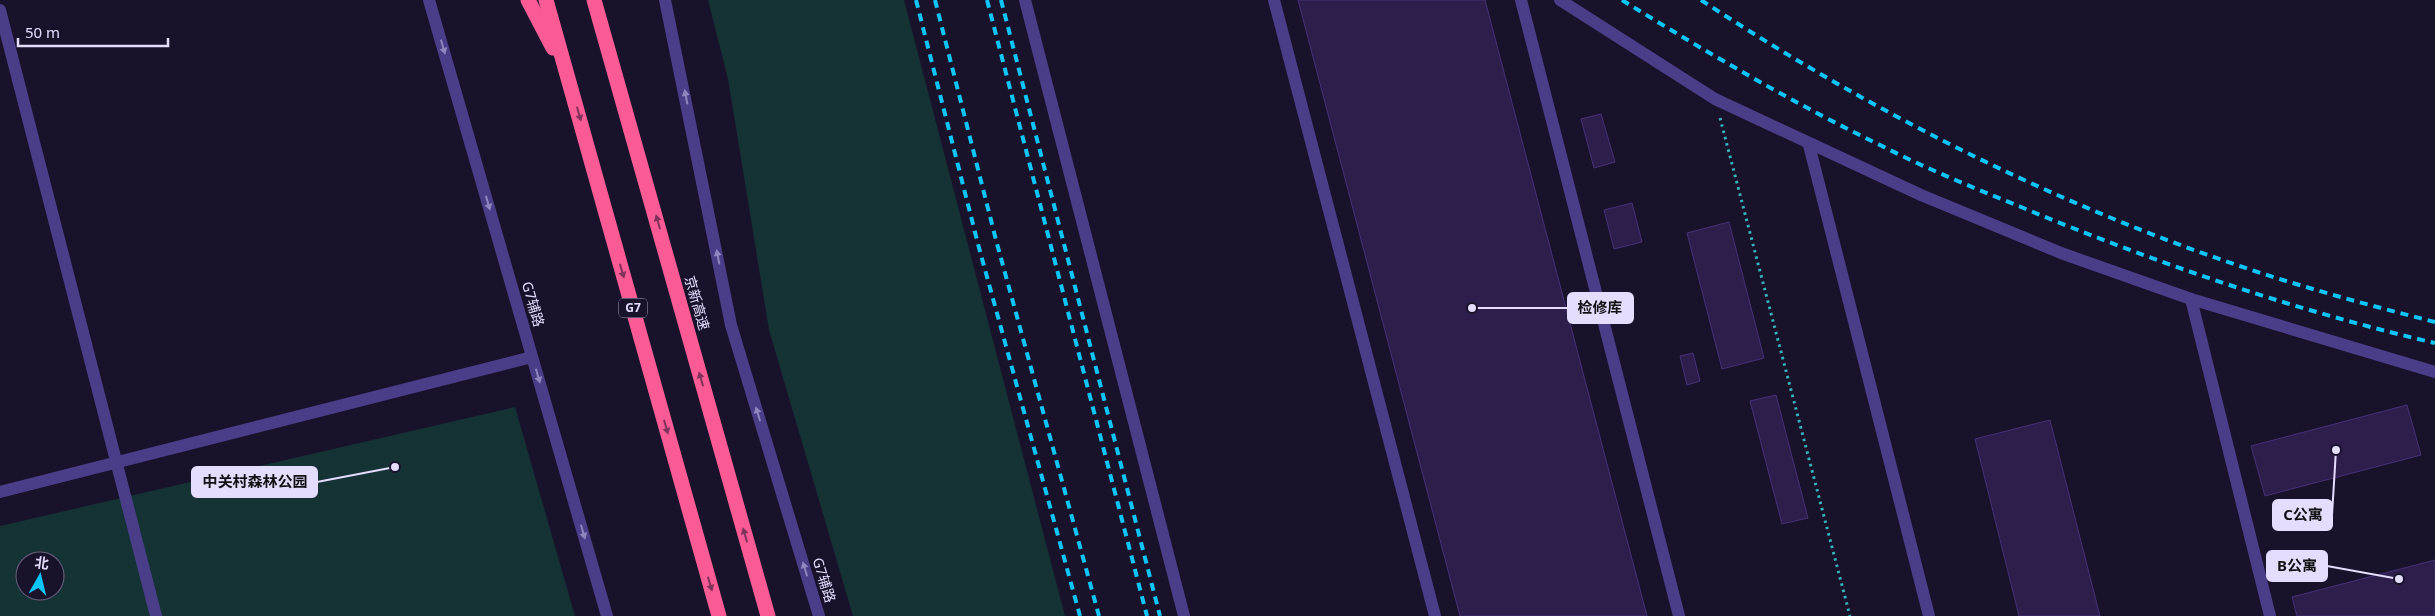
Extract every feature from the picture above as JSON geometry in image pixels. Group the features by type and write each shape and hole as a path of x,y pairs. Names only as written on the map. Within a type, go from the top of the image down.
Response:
{"highway":[{"path":"528,0 569,80"},
{"name":"G7","path":"546,0 719,616"},
{"name":"京新高速","path":"594,0 768,616"},
{"path":"605,0 618,82"}],"street":[{"name":"G7辅路","path":"429,0 607,616"},
{"name":"G7辅路","path":"665,0 731,325 819,616"},
{"path":"1025,0 1184,616"},
{"path":"1274,0 1435,616"},
{"path":"1521,0 1679,616"},
{"path":"1560,0 1715,99 1921,195 2061,253 2190,299 2435,372"},
{"path":"0,10 156,616"},
{"path":"1809,144 1929,616"},
{"path":"2190,299 2270,616"},
{"path":"0,492 532,357"}],"path":[{"path":"1715,99 1850,616"}],"green space":[{"path":"708,0 904,0 1065,616 853,616 769,330 728,79"},
{"path":"515,407 575,616 0,616 0,526"}],"building":[{"path":"1298,0 1485,0 1647,616 1460,616"},
{"path":"1601,114 1615,162 1594,168 1581,119"},
{"path":"1632,203 1642,242 1614,249 1604,210"},
{"path":"1729,222 1764,358 1722,369 1687,233"},
{"path":"1693,353 1700,381 1687,385 1680,356"},
{"path":"1776,395 1808,518 1782,524 1750,401"},
{"path":"2407,405 2421,455 2265,496 2251,446"},
{"path":"2050,420 2100,616 2019,616 1975,439"},
{"path":"2435,560 2435,616 2297,616 2292,597"}],"railway":[{"path":"916,0 978,244 1080,616"},
{"path":"935,0 996,240 1099,616"},
{"path":"987,0 1147,616"},
{"path":"1001,0 1160,616"},
{"path":"1622,0 1783,95 1849,130 1968,185 2072,228 2225,284 2329,316 2435,343"},
{"path":"1701,0 1826,77 1890,113 2021,179 2156,236 2251,270 2329,294 2435,322"}],"place":[{"name":"检修库","path":"1472,308"},
{"name":"C公寓","path":"2336,450"},
{"name":"中关村森林公园","path":"395,467"},
{"name":"B公寓","path":"2399,579"}]}
